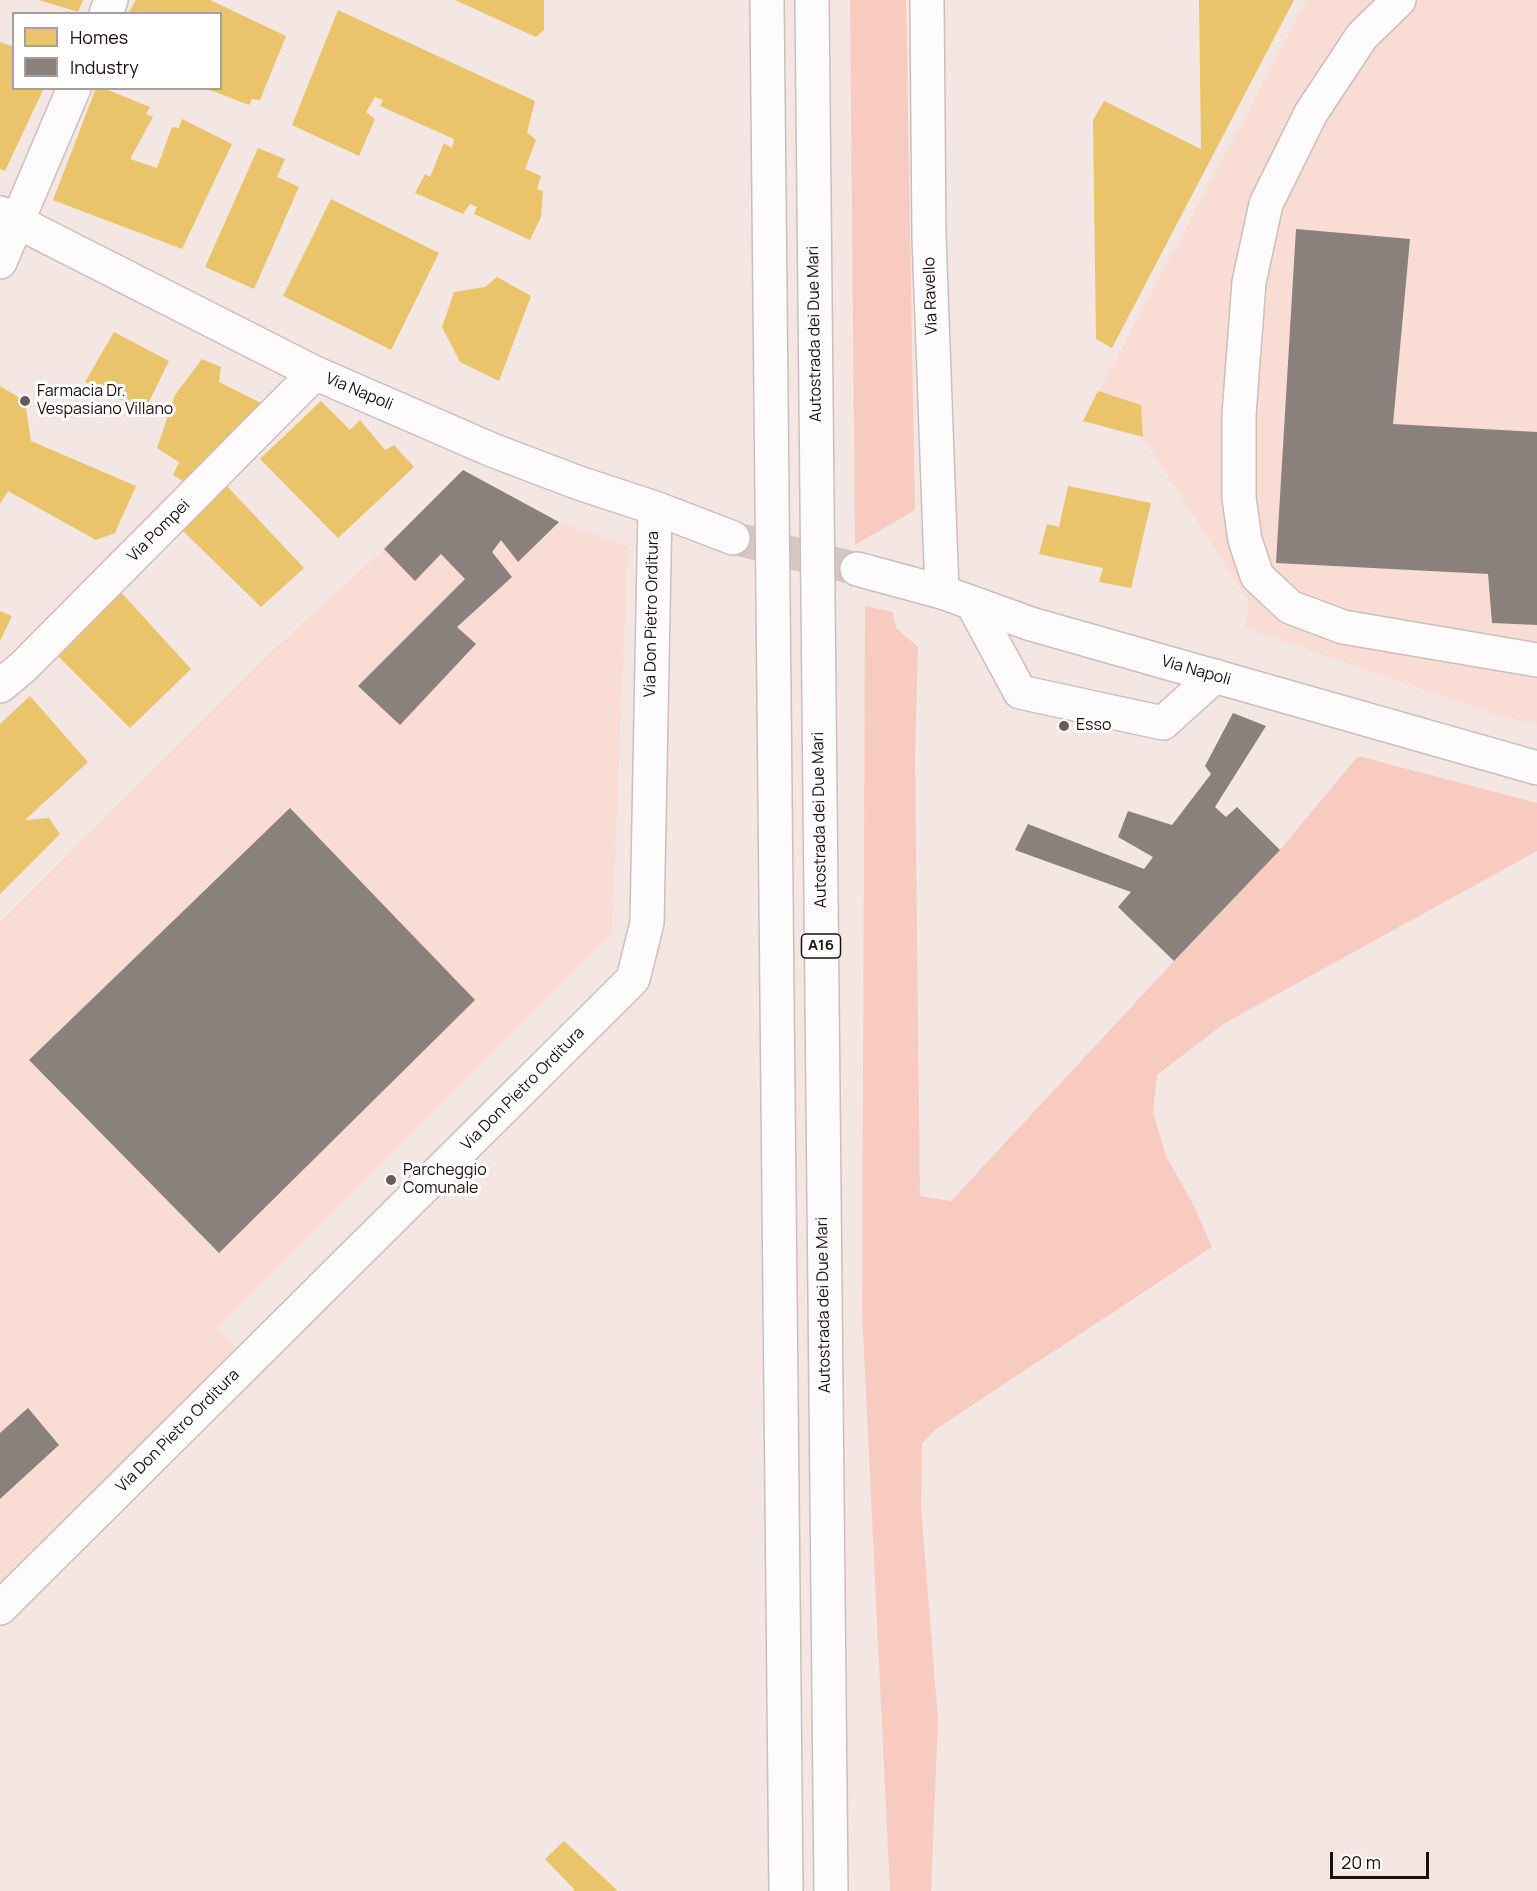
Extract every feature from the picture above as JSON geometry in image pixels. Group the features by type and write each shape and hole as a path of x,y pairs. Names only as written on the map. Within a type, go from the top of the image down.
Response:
{"main road":[{"path":"767,0 786,1891"},
{"name":"Autostrada dei Due Mari","path":"812,0 831,1891"},
{"name":"Via Ravello","path":"927,0 929,237 957,598"},
{"path":"1399,0 1362,36 1311,113 1266,204 1250,282 1239,415 1239,498 1245,540 1257,576 1290,607 1343,627 1537,660"},
{"path":"0,262 9,218 73,90"},
{"name":"Via Napoli","path":"9,218 315,373 492,450 733,538"},
{"name":"Via Pompei","path":"0,686 31,659 315,373"},
{"name":"Via Don Pietro Orditura","path":"0,1608 633,979 646,923 655,508"},
{"name":"Via Napoli","path":"857,569 957,598 1031,624 1537,768"},
{"path":"957,598 1020,692 1163,723 1215,676"}],"shaded area":[{"path":"850,0 906,0 915,510 855,545"},
{"path":"1307,0 1537,0 1537,724 1498,715 1245,628 1249,602 1143,437 1083,421"},
{"path":"463,470 559,522 628,546 612,933 216,1329 243,1353 0,1582 0,922 271,652 384,549"},
{"path":"865,606 893,612 896,628 918,647 915,756 920,1196 951,1201 1280,850 1358,756 1537,803 1537,851 1225,1023 1157,1075 1153,1112 1166,1156 1194,1206 1212,1247 936,1429 922,1444 921,1507 938,1720 931,1891 890,1891 862,1311"}],"building: Homes":[{"path":"39,0 83,0 78,12"},
{"path":"136,0 210,0 286,36 260,100 252,99 249,105 210,90 222,90 222,12 129,12"},
{"path":"455,0 544,0 544,30 536,37"},
{"path":"1199,0 1294,0 1112,348 1096,339 1093,120 1104,101 1201,149"},
{"path":"338,10 535,101 527,132 536,140 525,169 541,176 537,189 543,191 541,217 530,240 474,214 477,207 470,204 463,214 415,193 425,174 430,177 444,143 452,148 454,139 380,106 383,100 375,97 366,112 375,119 359,156 292,125"},
{"path":"0,42 12,46 12,90 43,90 5,171 0,169"},
{"path":"95,90 108,90 150,107 146,114 153,117 130,159 157,168 172,127 179,128 182,119 232,144 182,249 53,200"},
{"path":"258,148 285,159 277,177 299,187 254,289 205,267"},
{"path":"331,199 439,253 391,350 283,296"},
{"path":"497,277 531,296 499,381 460,362 442,327 454,292 485,287"},
{"path":"114,332 169,361 144,412 85,382"},
{"path":"202,359 221,367 219,382 267,406 191,486 173,475 179,462 157,448 175,395"},
{"path":"0,386 25,401 31,441 136,486 115,533 96,540 8,491 0,504"},
{"path":"1098,391 1141,405 1143,437 1083,421"},
{"path":"321,401 350,430 360,420 385,450 394,445 414,467 338,538 260,459"},
{"path":"226,485 304,568 261,607 181,529"},
{"path":"1068,486 1151,503 1131,588 1099,582 1103,568 1039,554 1047,524 1059,527"},
{"path":"119,590 191,669 130,728 54,652"},
{"path":"0,611 12,616 0,641"},
{"path":"30,696 88,762 25,820 49,818 60,834 0,894 0,724"},
{"path":"564,1841 618,1891 574,1891 545,1859"}],"building: Industry":[{"path":"1296,229 1410,239 1393,424 1537,432 1537,625 1492,623 1488,574 1276,563"},
{"path":"463,470 559,522 518,562 501,540 492,552 512,577 457,627 476,644 400,725 358,686 465,579 441,554 415,581 384,549"},
{"path":"1233,713 1266,726 1215,807 1226,817 1237,807 1280,850 1174,961 1118,907 1131,892 1015,850 1028,824 1144,869 1153,857 1118,837 1128,811 1172,825 1211,774 1205,766"},
{"path":"290,808 475,1000 219,1253 29,1060"},
{"path":"28,1408 59,1445 0,1499 0,1433"}],"tunnel":[{"path":"733,538 857,569"}],"place":[{"name":"Farmacia Dr. Vespasiano Villano","path":"25,401"},
{"name":"Esso","path":"1064,726"},
{"name":"Parcheggio Comunale","path":"391,1180"}]}
